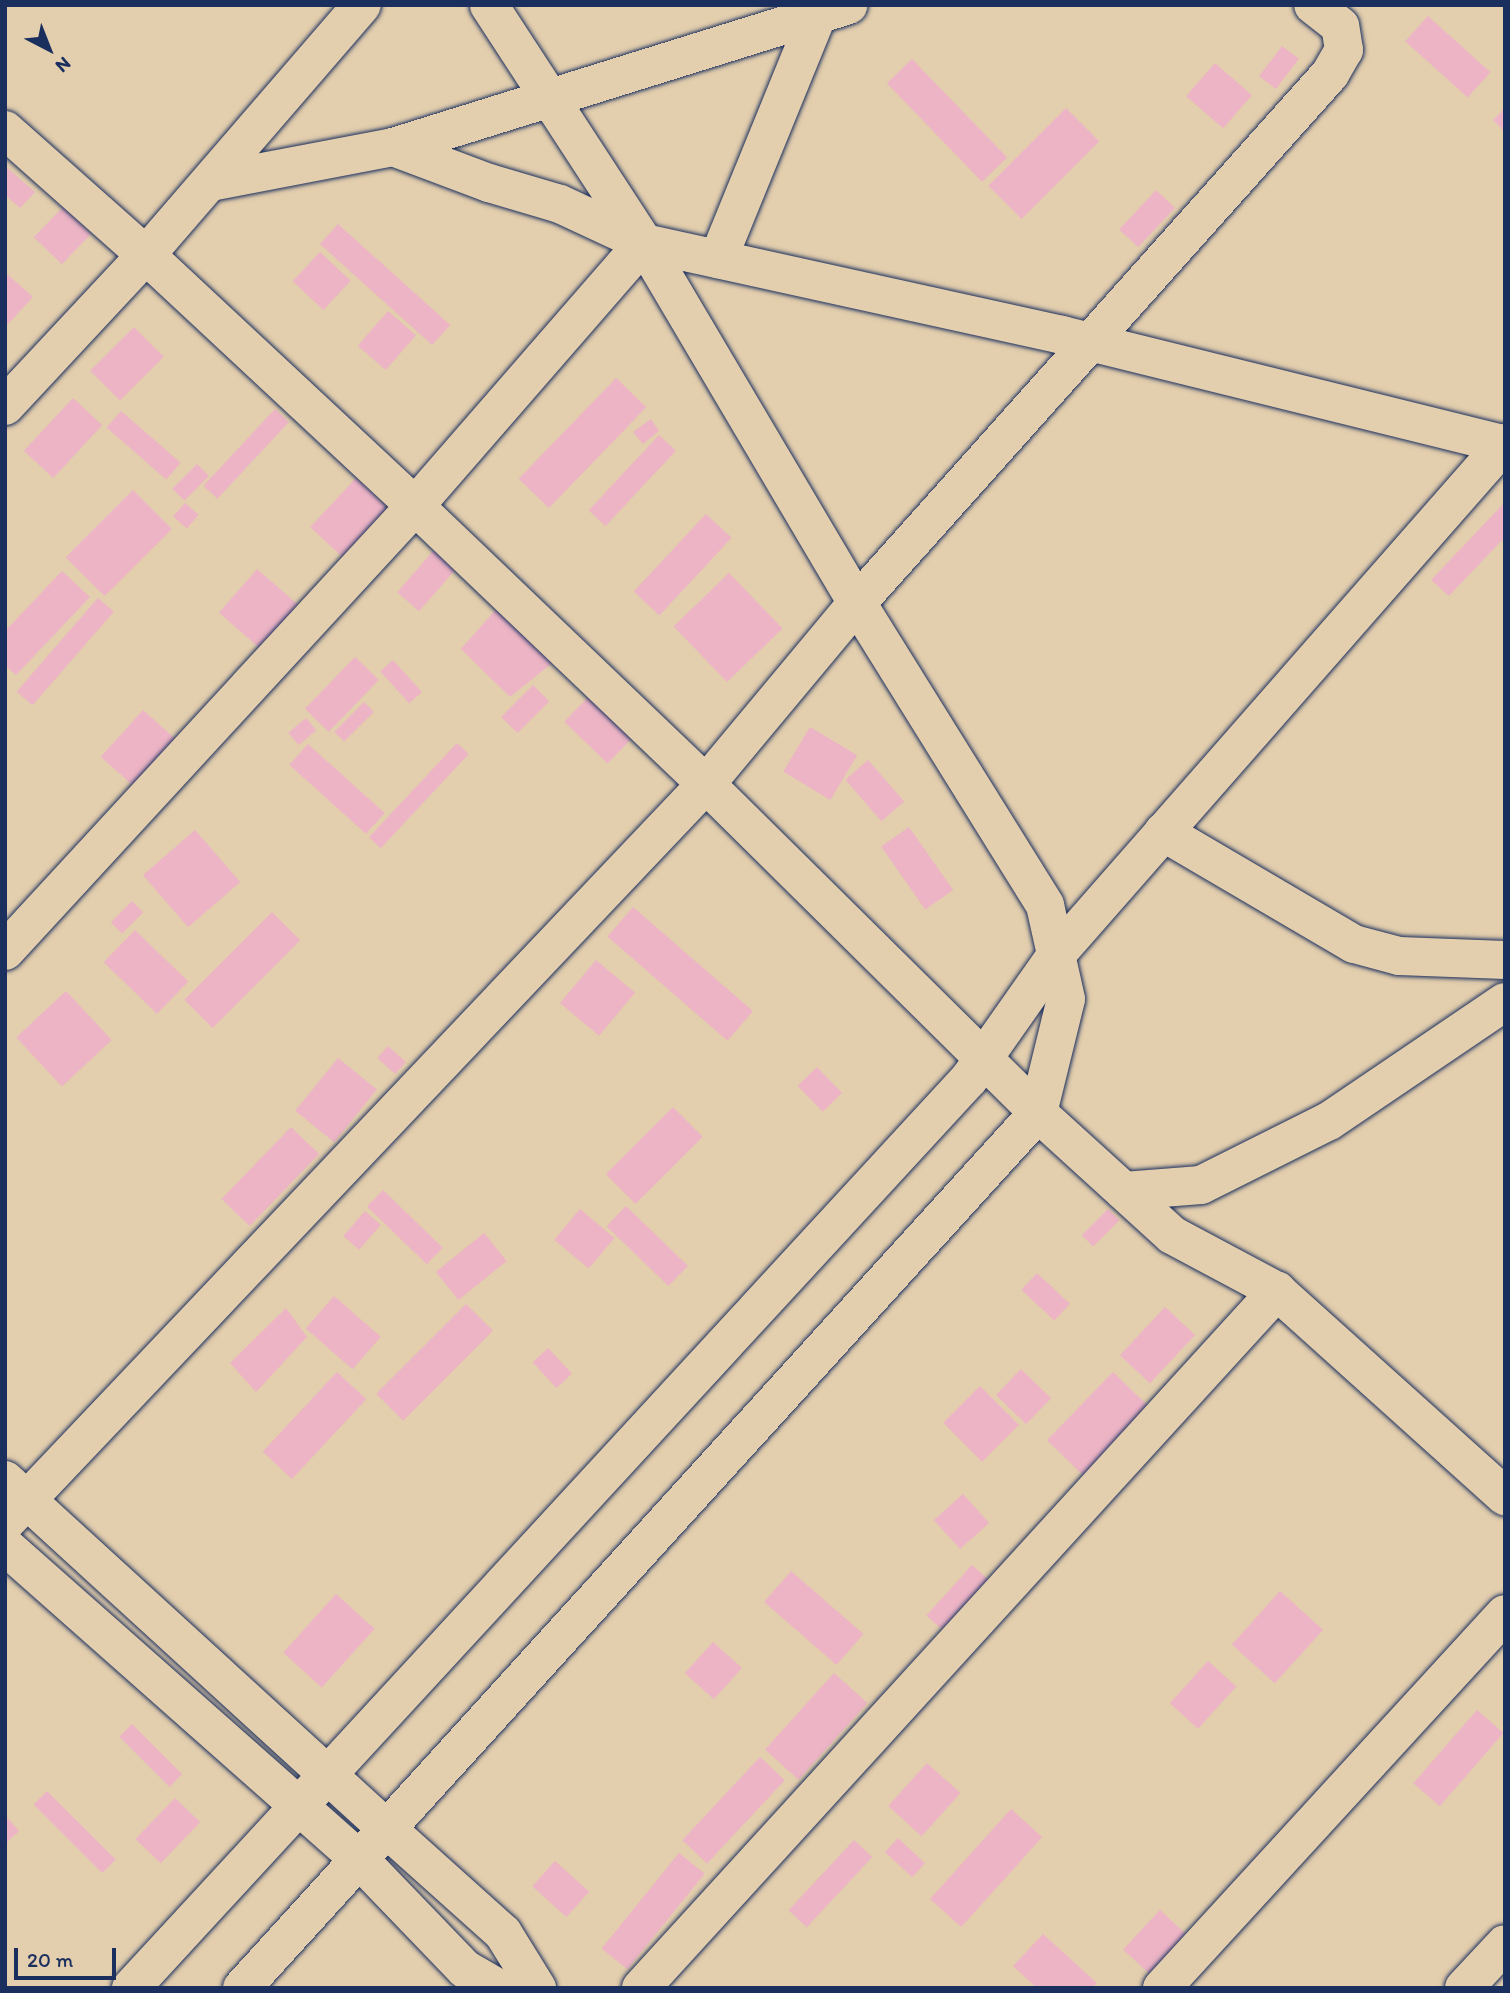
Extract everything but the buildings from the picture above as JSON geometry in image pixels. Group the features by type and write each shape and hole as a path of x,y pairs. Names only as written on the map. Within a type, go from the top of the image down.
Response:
{"street":[{"path":"5,406 146,255 362,5"},
{"path":"242,1988 1038,1113 1066,999 1045,905 857,603 644,243 489,5"},
{"path":"537,1988 503,1933 326,1773 12,1501 706,784 857,603 1330,74 1344,50 1340,26 1313,5"},
{"path":"210,182 393,147 832,11"},
{"path":"718,259 832,11"},
{"path":"5,130 146,255 415,506 706,784 982,1061 1038,1113 1172,1235 1277,1291 1505,1496"},
{"path":"131,1988 298,1803 959,1090 1056,955 1504,444 1091,342 644,243 560,204 489,183 393,147"},
{"path":"5,951 415,506 644,243"},
{"path":"1163,832 1354,944 1399,956 1505,960"},
{"path":"1124,1191 1201,1185 1329,1121 1505,1002"},
{"path":"642,1988 1277,1291"},
{"path":"5,1546 359,1859 465,1969 498,1988"},
{"path":"1162,1988 1505,1614"},
{"path":"1464,1988 1503,1949"}]}
